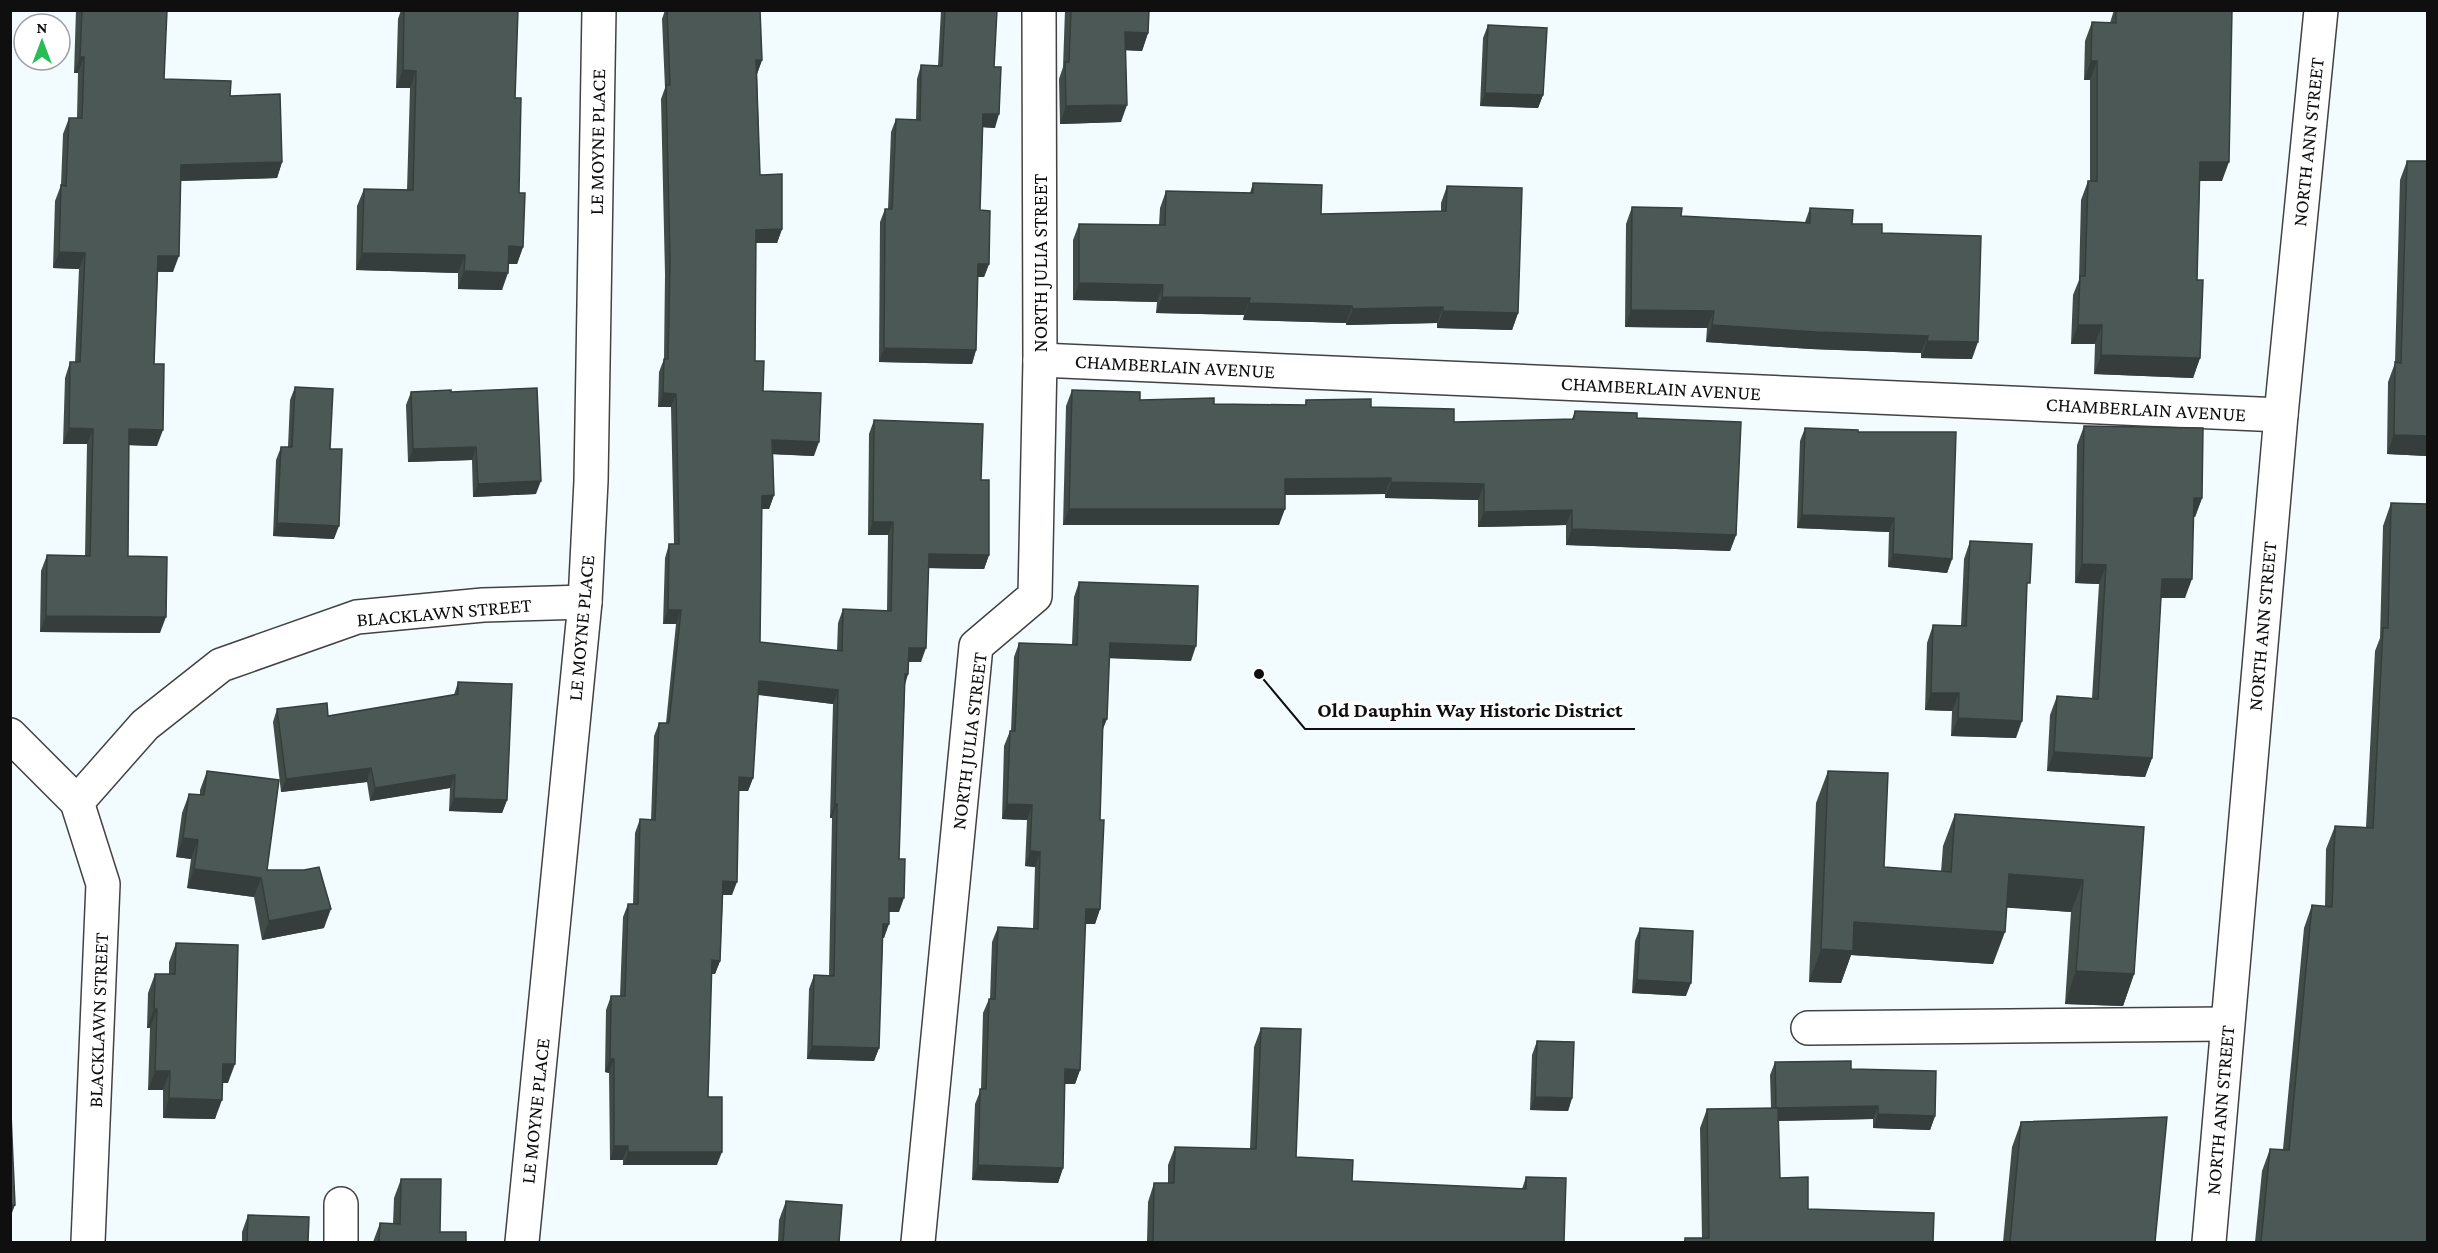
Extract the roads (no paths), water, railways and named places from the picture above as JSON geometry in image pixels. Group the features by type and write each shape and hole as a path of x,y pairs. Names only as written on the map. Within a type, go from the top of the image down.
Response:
{"street":[{"name":"LE MOYNE PLACE","path":"522,1242 585,602 591,469 599,10"},
{"name":"NORTH JULIA STREET","path":"918,1242 976,646 1035,596 1040,360 1039,10"},
{"name":"NORTH ANN STREET","path":"2209,1242 2281,415 2321,10"},
{"name":"CHAMBERLAIN AVENUE","path":"1040,360 2281,415"},
{"name":"BLACKLAWN STREET","path":"76,802 145,725 221,665 357,617 483,605 585,602"},
{"name":"BLACKLAWN STREET","path":"10,735 76,802 104,884 88,1242"},
{"path":"1808,1028 2227,1024"},
{"path":"341,1204 341,1242"}],"place":[{"name":"Old Dauphin Way Historic District","path":"1259,674"}]}
